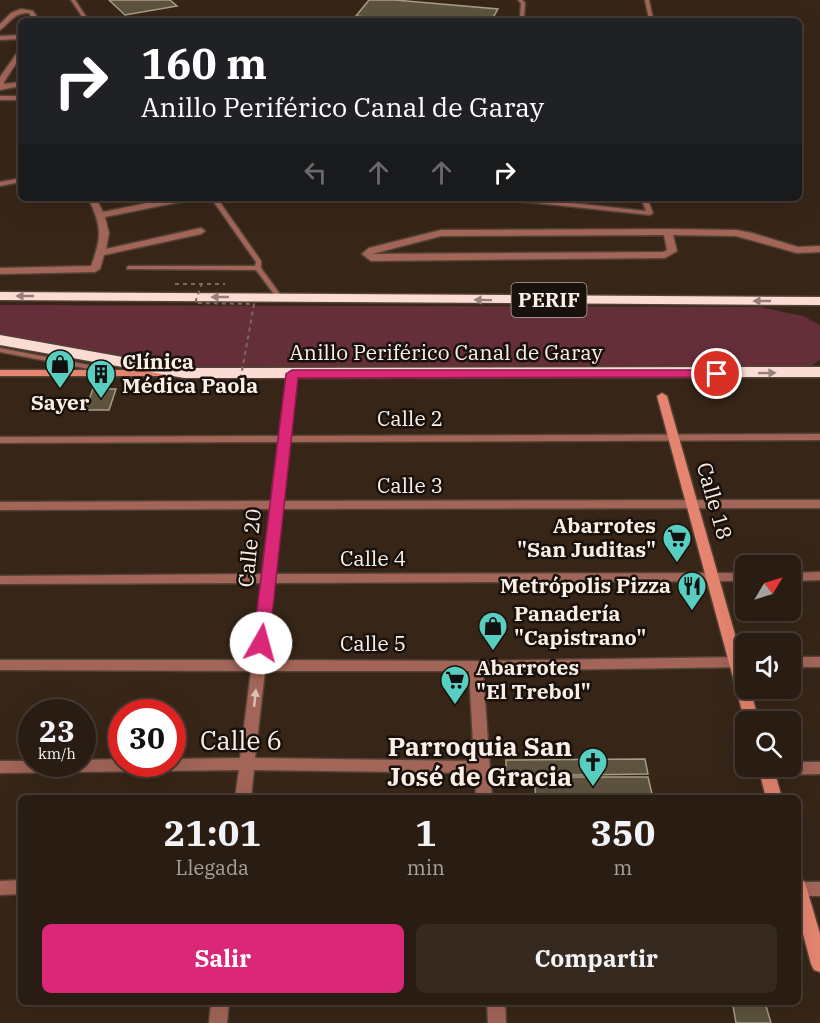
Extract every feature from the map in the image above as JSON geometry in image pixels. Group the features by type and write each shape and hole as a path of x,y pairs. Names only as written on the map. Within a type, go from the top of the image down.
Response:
{"highway":[{"name":"PERIF","path":"0,296 820,301"},
{"path":"788,301 820,310"},
{"path":"0,340 184,373"},
{"name":"Anillo Periférico Canal de Garay","path":"184,373 801,373 820,371"}],"street":[{"path":"0,28 13,13 18,11 31,12 35,18"},
{"path":"0,38 18,38"},
{"path":"15,59 0,82 0,88 18,85"},
{"path":"0,98 18,99"},
{"path":"0,184 18,181"},
{"path":"0,271 95,269 101,253 106,226 94,201"},
{"path":"102,216 171,201"},
{"path":"101,253 201,231"},
{"path":"668,232 672,251 665,255 371,258 367,254 372,250 441,233 668,232 736,233 797,250 820,249"},
{"name":"Anillo Periférico Canal de Garay","path":"0,373 184,373"},
{"name":"Calle 20","path":"243,795 292,374"},
{"name":"Calle 18","path":"662,396 712,577 735,644"},
{"name":"Calle 2","path":"0,440 820,437"},
{"name":"Calle 3","path":"0,506 820,504"},
{"path":"801,577 820,576"},
{"name":"Calle 4","path":"0,580 735,577"},
{"name":"Calle 5","path":"0,665 476,666 735,662"},
{"path":"801,662 820,662"},
{"path":"476,666 484,795"},
{"name":"Calle 6","path":"0,767 247,764 482,767"},
{"path":"801,768 820,768"},
{"path":"768,777 773,795"},
{"path":"0,888 18,887"},
{"path":"801,887 820,889"},
{"path":"801,894 820,964"},
{"path":"218,1023 220,1005"},
{"path":"496,1005 497,1023"}],"lane":[{"path":"73,0 85,18"},
{"path":"520,0 523,3 521,18"},
{"path":"647,0 651,18"},
{"path":"215,201 259,262 258,268 279,297"},
{"path":"536,201 650,213 645,201"},
{"path":"129,268 258,268"},
{"path":"0,350 117,372"}],"path":[{"path":"181,282 222,283"},
{"path":"201,283 195,303 254,304 239,386"}],"shaded area":[{"path":"0,305 759,307 803,316 820,325 820,360 804,370 176,376 0,334"}],"building":[{"path":"109,0 170,0 177,6 125,15"},
{"path":"369,0 395,0 498,9 493,18 356,16"},
{"name":"Clínica Médica Paola","path":"93,389 116,389 109,410 85,410"},
{"path":"645,759 648,774 506,776 506,760"},
{"name":"Parroquia San José de Gracia","path":"534,777 648,777 652,795 536,795"},
{"path":"733,1006 766,1006 771,1023 736,1023"}],"place":[{"name":"Sayer","path":"60,390"},
{"name":"Clínica Médica Paola","path":"101,400"},
{"name":"Abarrotes \"San Juditas\"","path":"677,564"},
{"name":"Metrópolis Pizza","path":"692,612"},
{"name":"Panadería \"Capistrano\"","path":"493,652"},
{"name":"Abarrotes \"El Trebol\"","path":"455,706"},
{"name":"Parroquia San José de Gracia","path":"593,788"}],"route":[{"path":"261,643 292,374 717,374"}]}
